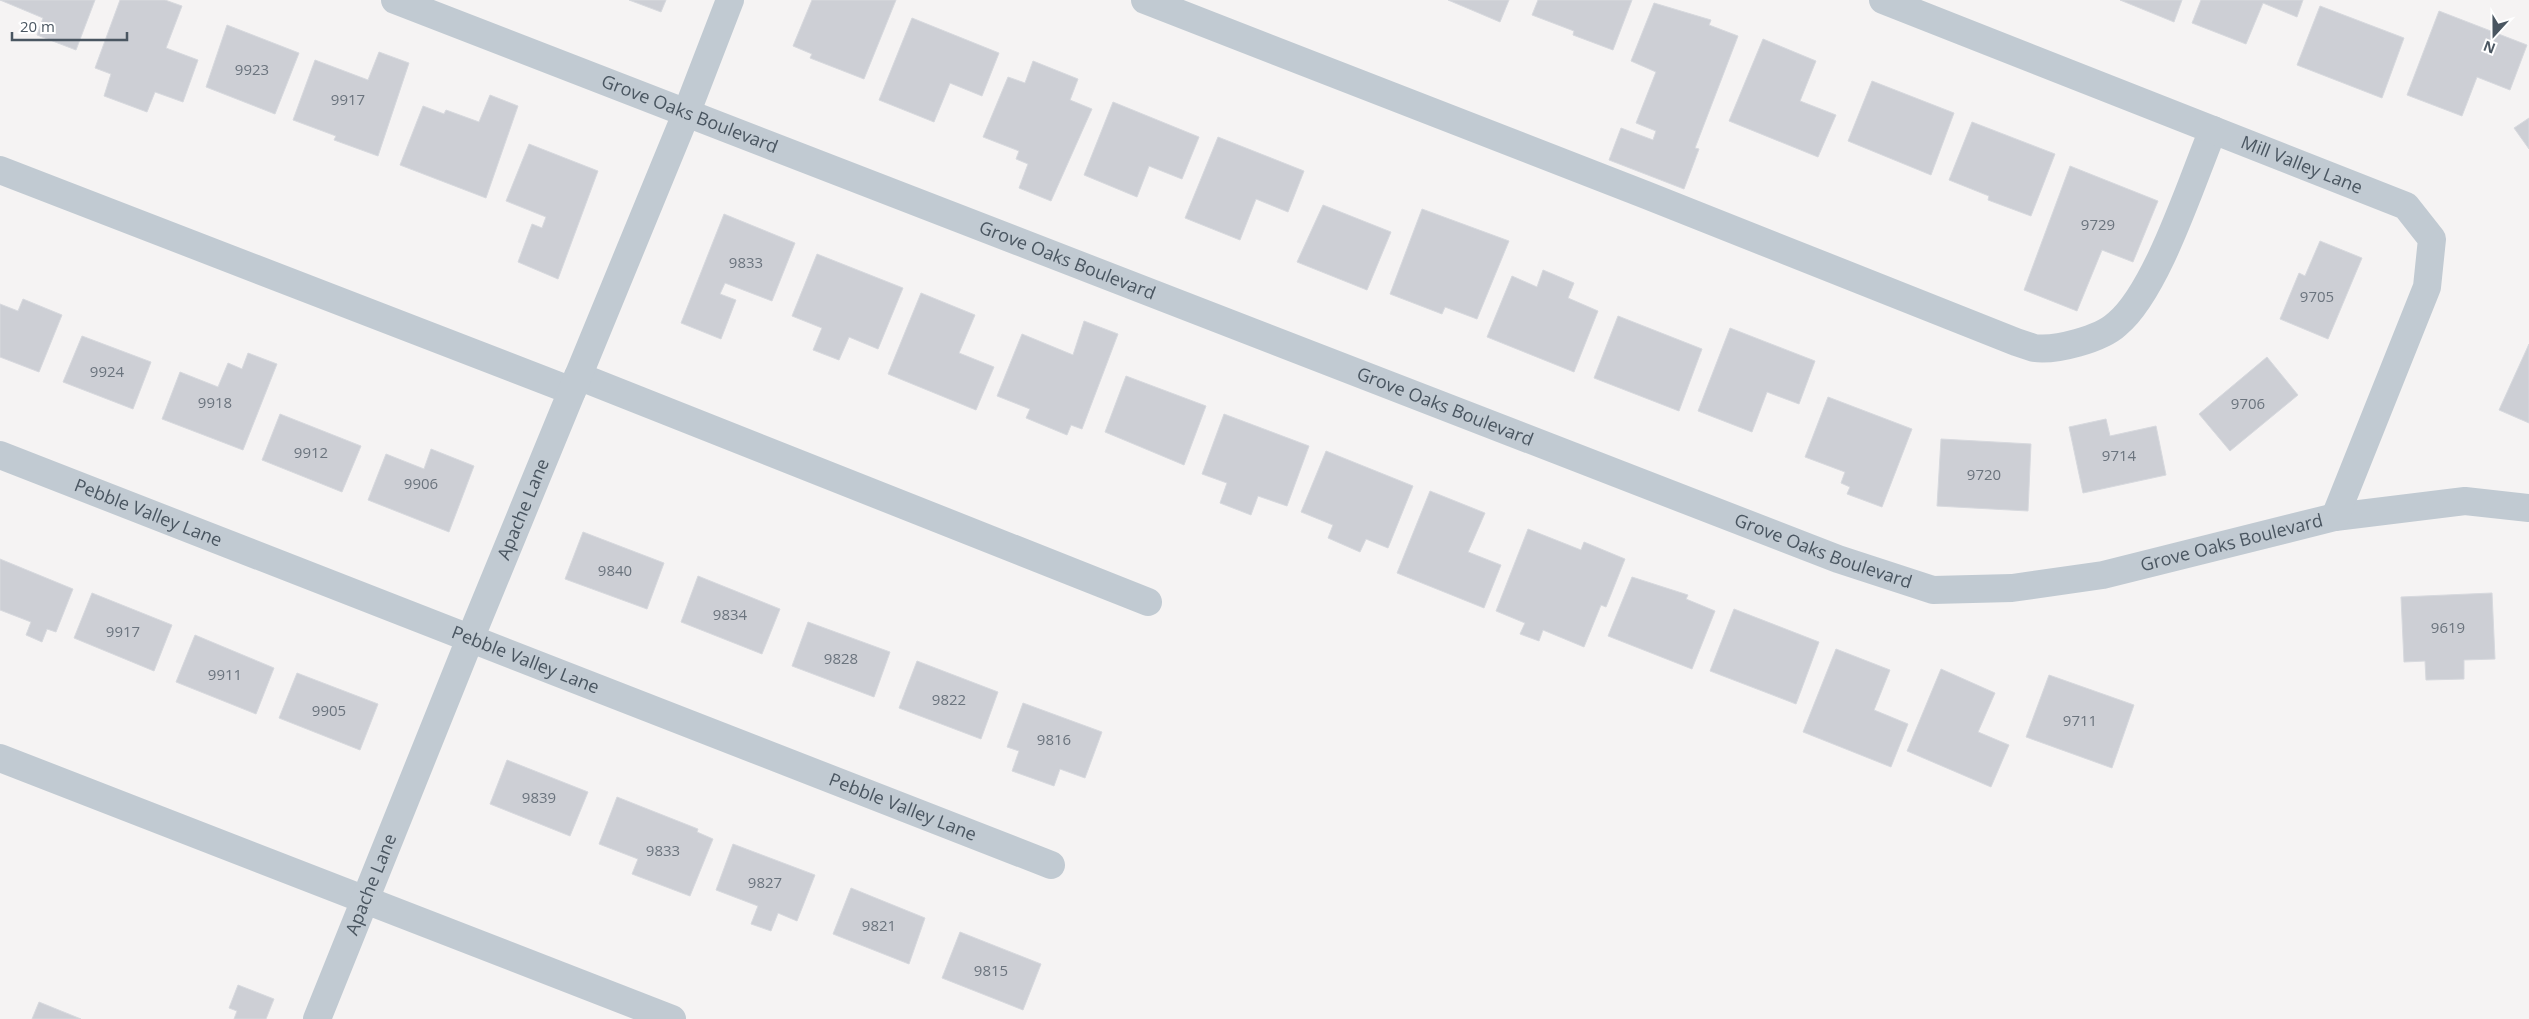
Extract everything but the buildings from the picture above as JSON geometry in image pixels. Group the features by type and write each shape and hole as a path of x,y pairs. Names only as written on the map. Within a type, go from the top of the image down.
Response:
{"street":[{"name":"Grove Oaks Boulevard","path":"395,0 1828,555 1933,590 2012,588 2103,575 2335,517 2465,501 2529,508"},
{"name":"Apache Lane","path":"317,1019 470,639 686,114 730,0"},
{"path":"1145,0 2035,348 2060,346 2092,338 2117,325 2138,299 2164,250 2213,130"},
{"name":"Mill Valley Lane","path":"1883,0 2406,206 2432,239 2427,287 2335,517"},
{"path":"0,170 575,384 1148,602"},
{"name":"Pebble Valley Lane","path":"0,455 1051,865"},
{"path":"0,758 672,1019"}]}
